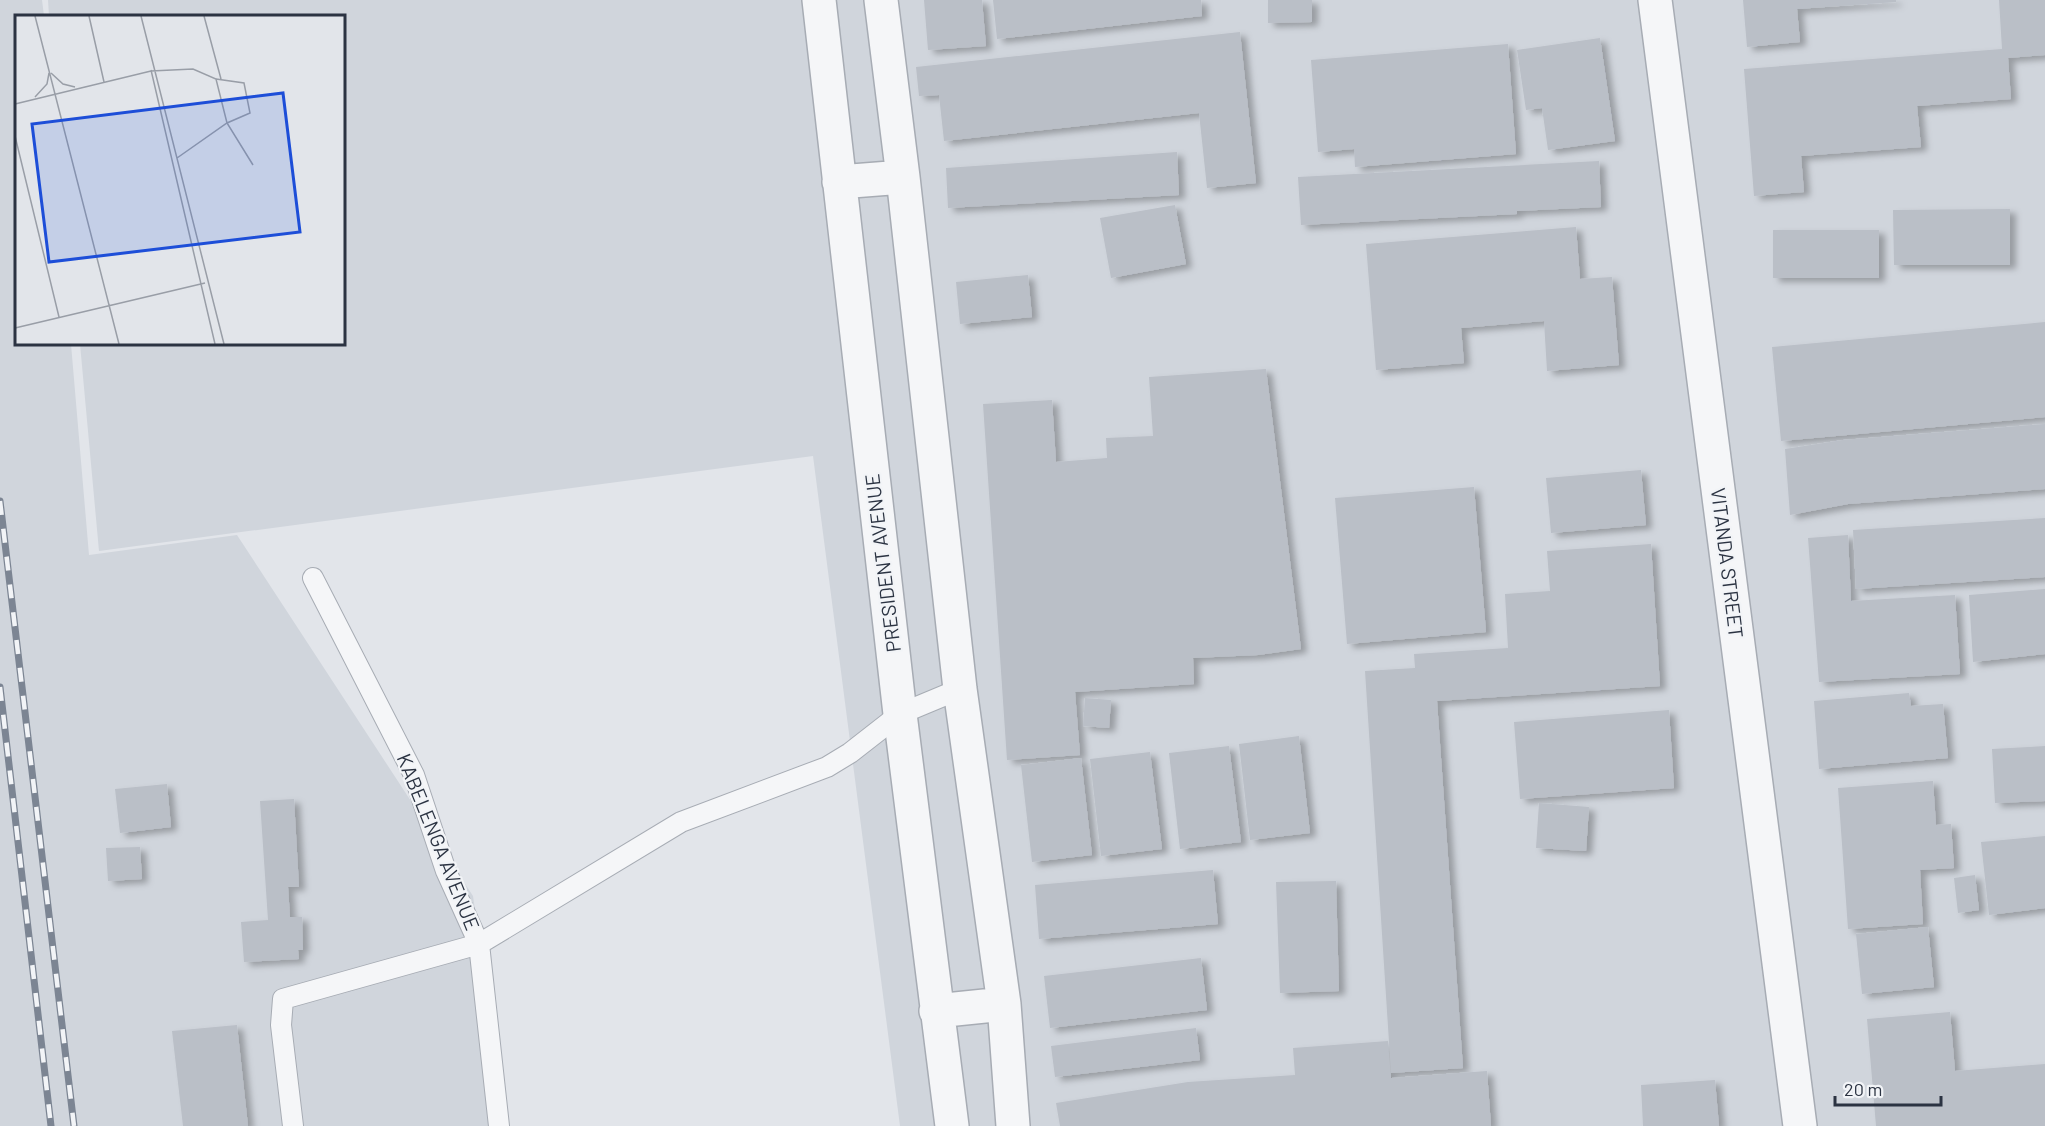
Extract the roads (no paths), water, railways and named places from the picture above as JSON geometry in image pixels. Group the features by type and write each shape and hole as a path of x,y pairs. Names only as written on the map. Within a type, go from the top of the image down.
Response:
{"street":[{"name":"PRESIDENT AVENUE","path":"819,0 900,714 952,1126"},
{"path":"881,0 960,689 1004,1004 1013,1126"},
{"name":"VITANDA STREET","path":"1655,0 1800,1126"},
{"path":"839,182 903,177"},
{"path":"936,1011 1004,1004"}],"lane":[{"name":"KABELENGA AVENUE","path":"314,578 414,775 446,871 479,944 499,1126"},
{"path":"293,1126 281,1025 283,999 479,944 681,822 827,767 850,753 900,714 960,689"}],"railway":[{"path":"0,501 74,1126"},
{"path":"0,687 51,1126"}]}
